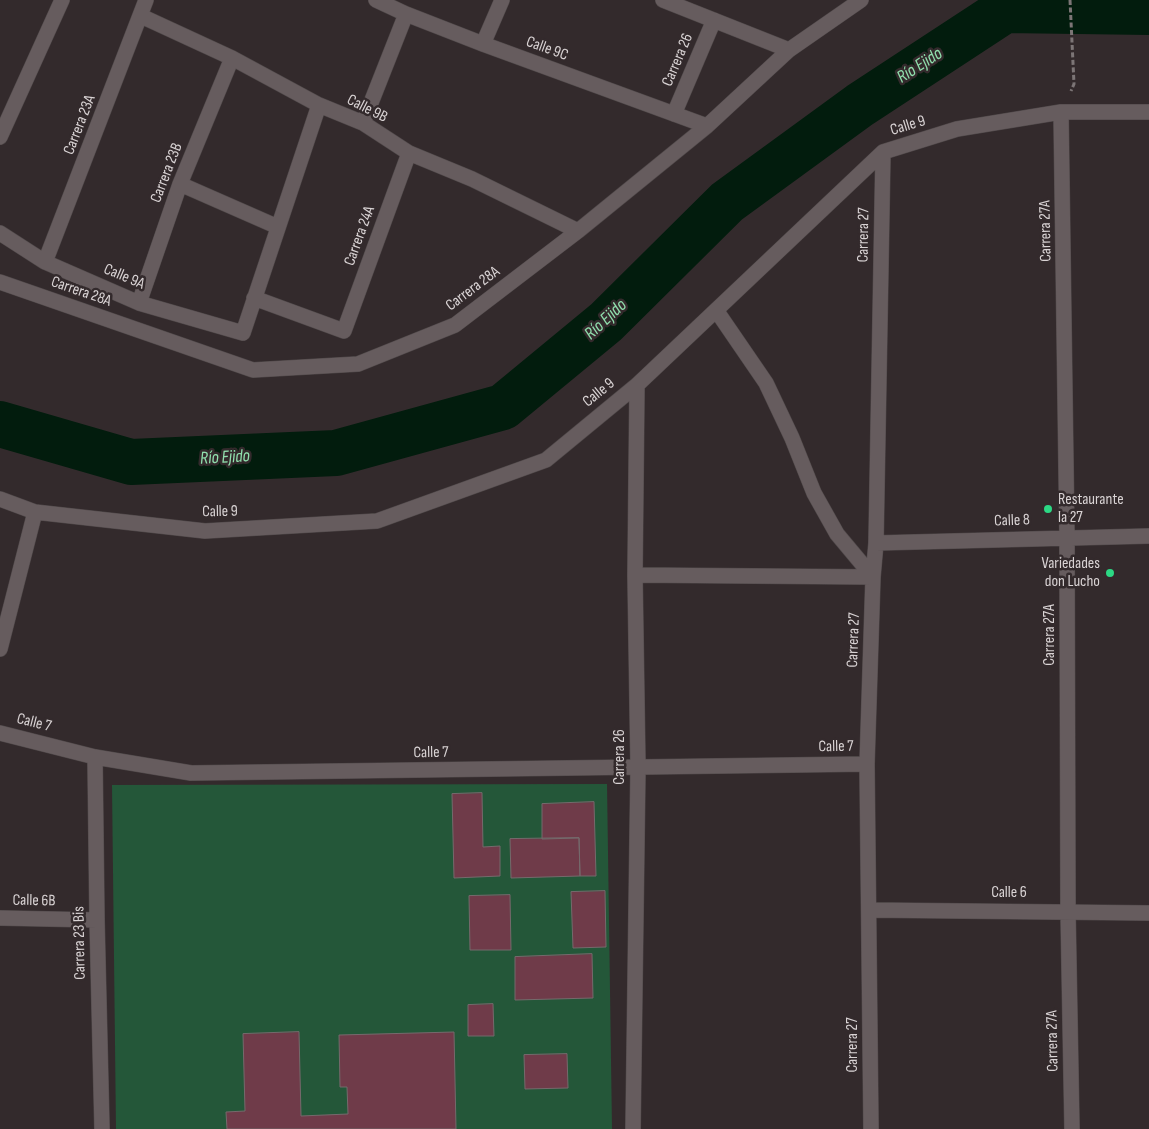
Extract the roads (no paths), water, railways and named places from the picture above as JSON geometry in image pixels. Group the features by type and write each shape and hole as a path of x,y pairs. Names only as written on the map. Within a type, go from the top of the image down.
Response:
{"street":[{"path":"2,127 62,0"},
{"name":"Carrera 23A","path":"45,262 146,0"},
{"name":"Calle 9C","path":"376,0 406,14 483,44 707,126"},
{"path":"483,44 502,0"},
{"path":"663,0 789,50"},
{"name":"Carrera 28A","path":"0,282 253,370 358,364 455,325 578,231 707,126 789,50 861,0"},
{"path":"363,123 406,14"},
{"name":"Calle 9B","path":"141,16 232,58 319,105 363,123 409,152 472,179 578,231"},
{"name":"Carrera 26","path":"674,114 714,20"},
{"name":"Carrera 23B","path":"139,303 180,184 232,58"},
{"path":"254,298 319,105"},
{"name":"Calle 9","path":"0,499 35,512 205,531 377,521 546,460 637,385 882,152 957,129 1062,112 1149,112"},
{"name":"Carrera 27A","path":"1062,112 1068,537 1068,911 1072,1129"},
{"name":"Carrera 24A","path":"254,298 344,331 409,152"},
{"name":"Carrera 27","path":"871,1129 867,764 873,577 876,543 882,152"},
{"path":"180,184 278,227"},
{"name":"Calle 9A","path":"0,233 45,262 139,303 243,333 254,298"},
{"path":"716,310 766,384 792,438 814,493 837,534 873,577"},
{"name":"Carrera 26","path":"633,1129 638,767 634,576 637,385"},
{"path":"0,649 35,512"},
{"name":"Calle 8","path":"876,543 1149,536"},
{"path":"634,576 873,577"},
{"name":"Calle 7","path":"0,733 95,757 191,773 867,764"},
{"name":"Carrera 23 Bis","path":"95,757 102,1129"},
{"name":"Calle 6","path":"869,910 1149,913"},
{"name":"Calle 6B","path":"0,918 97,920"}],"waterway":[{"name":"Río Ejido","path":"0,424 131,462 336,453 503,407 606,322 727,202 860,105 1005,10 1149,12"}],"place":[{"name":"Restaurante la 27","path":"1048,509"},
{"name":"Variedades don Lucho","path":"1110,573"}]}
